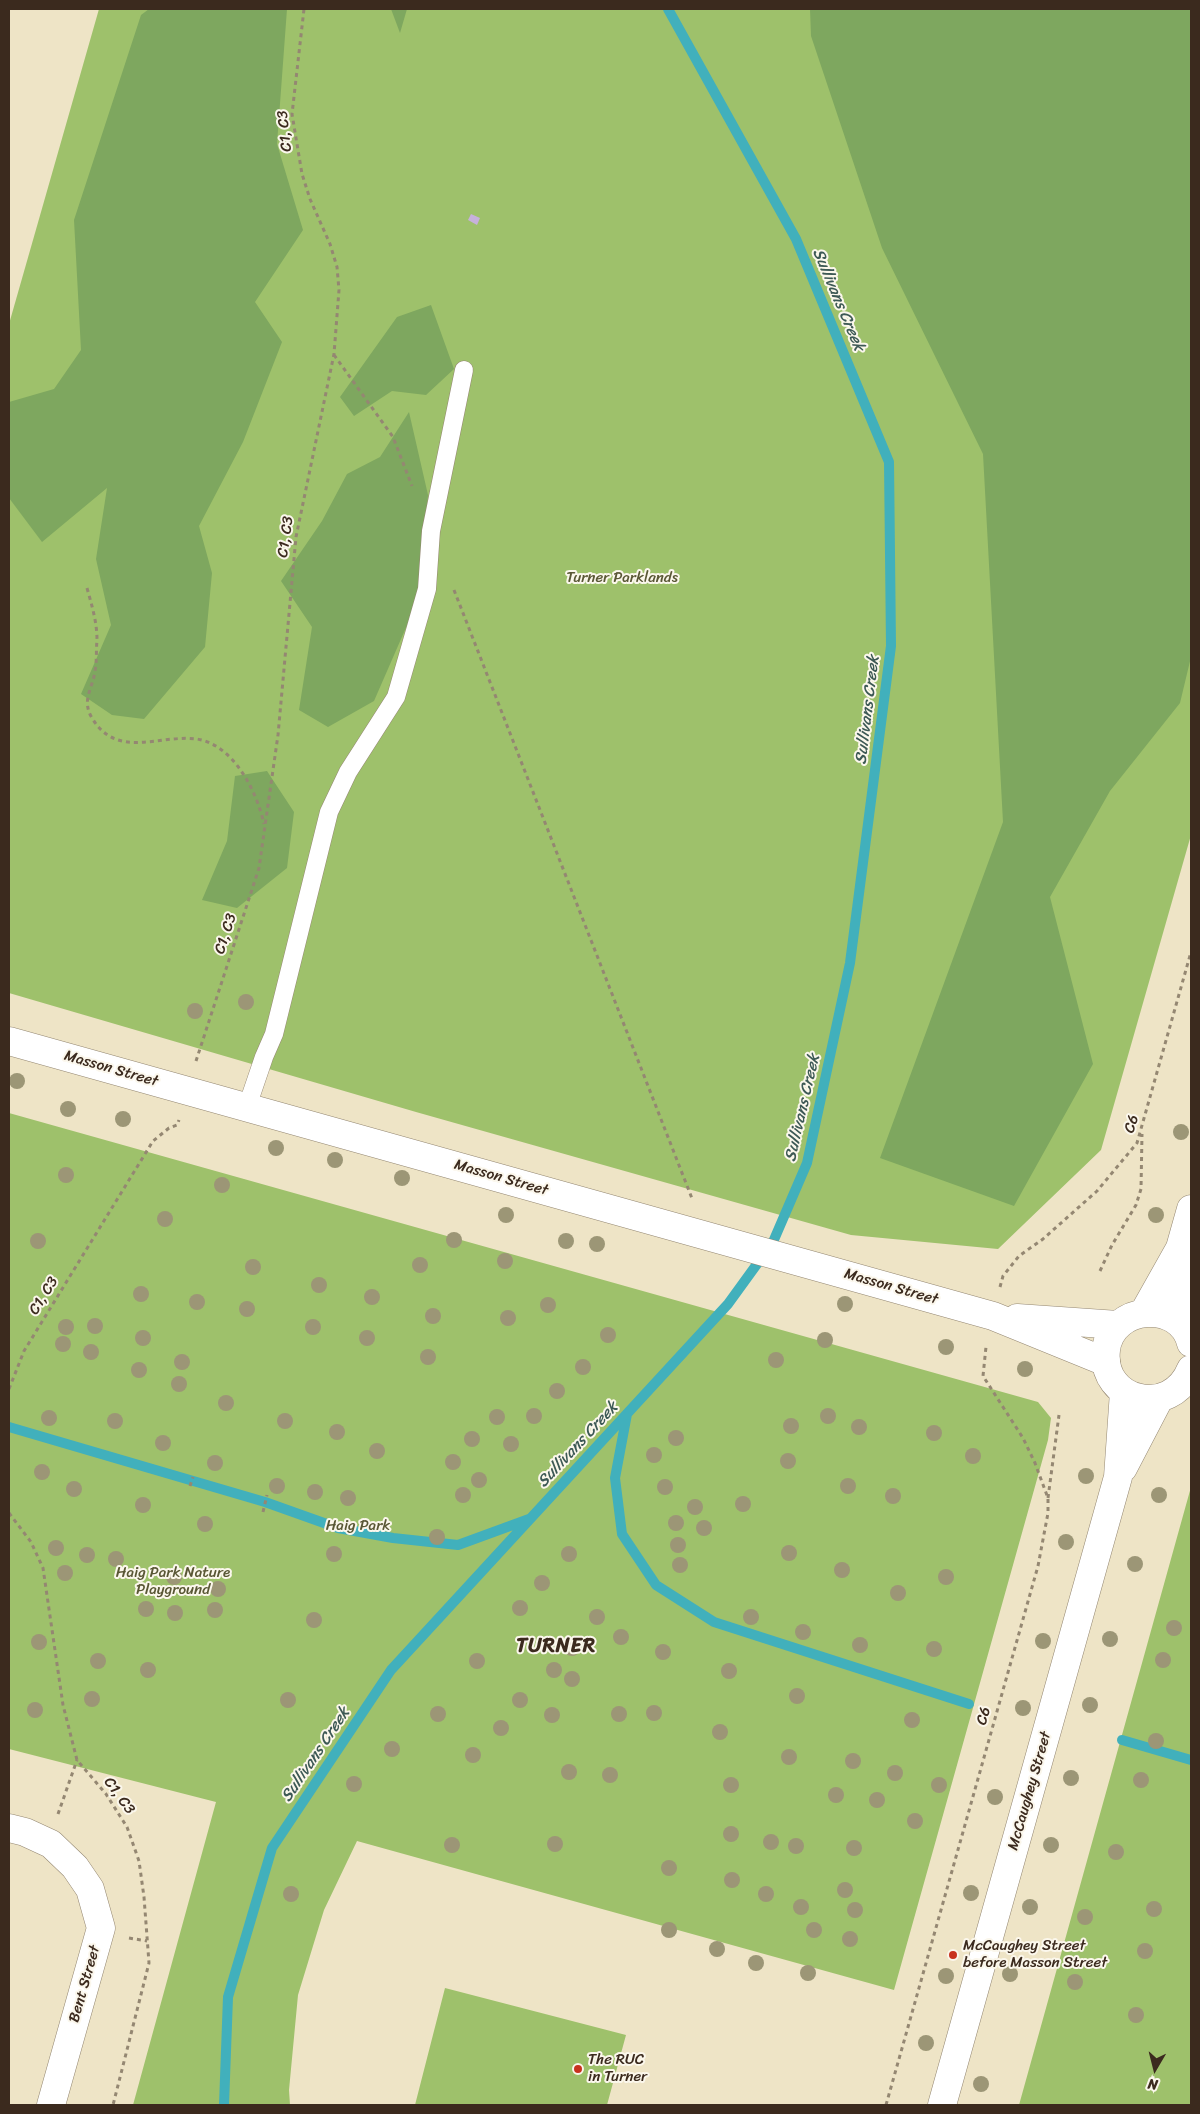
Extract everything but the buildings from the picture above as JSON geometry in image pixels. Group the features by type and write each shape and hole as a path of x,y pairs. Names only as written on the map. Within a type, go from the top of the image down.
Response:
{"street":[{"name":"Masson Street","path":"9,1041 993,1317 1106,1362"},
{"path":"1144,1312 1180,1248 1191,1209"},
{"path":"1180,1248 1188,1336"},
{"path":"1180,1386 1147,1400 1124,1392 1115,1384 1106,1362 1106,1348 1110,1336 1118,1325 1130,1316 1144,1312 1156,1312 1169,1316 1188,1336"},
{"name":"Masson Street","path":"993,1317 1118,1325"},
{"name":"McCaughey Street","path":"1118,1477 1180,1386"},
{"name":"McCaughey Street","path":"942,2105 1118,1477 1124,1392"},
{"name":"Bent Street","path":"9,1828 25,1832 51,1844 75,1867 90,1889 101,1928 52,2105"}],"lane":[{"path":"247,1107 274,1034 329,812 348,772 396,697 427,590 431,531 464,370"}],"path":[{"name":"C1, C3","path":"194,1068 259,868 278,735 296,537 334,354 339,290 337,267 330,244 310,199 305,182 292,114 304,9"},
{"path":"334,354 393,437 413,487"},
{"path":"452,587 696,1208"},
{"path":"87,588 95,619 97,638 95,672 86,701 91,716 98,726 106,734 119,741 130,743 179,738 198,740 222,751 251,787 260,807 265,828"},
{"name":"C6","path":"886,2105 1038,1566 1048,1513 1048,1498 1035,1463 1023,1438 983,1376 993,1317 1003,1276 1019,1256 1043,1239 1097,1191 1137,1143 1142,1131 1191,952"},
{"name":"C1, C3","path":"9,1389 24,1351 153,1141 169,1128 177,1125"},
{"path":"1100,1271 1112,1245 1136,1206 1141,1189 1142,1131"},
{"path":"1048,1498 1058,1415"},
{"path":"190,1486 193,1478"},
{"path":"263,1512 268,1495"},
{"name":"C1, C3","path":"9,1513 31,1542 43,1568 63,1705 77,1760 106,1794 127,1827 139,1861 149,1963 112,2105"},
{"path":"56,1821 77,1760"}],"green space":[{"name":"Turner Parklands","path":"99,9 1191,9 1191,835 1101,1150 998,1249 851,1235 416,1112 9,993 9,324"},
{"path":"149,9 287,9 277,144 303,230 255,302 282,342 243,442 199,526 212,573 205,647 144,719 112,715 81,694 111,625 96,559 107,488 42,542 9,498 9,402 54,389 81,350 74,220 141,15"},
{"path":"391,9 407,9 400,33"},
{"path":"810,9 1191,9 1191,657 1180,703 1110,791 1050,897 1093,1064 1014,1206 880,1158 1003,822 983,454 882,248 811,36"},
{"path":"431,305 454,369 426,395 392,391 354,416 340,397 397,317"},
{"path":"409,412 428,495 418,600 374,701 328,727 299,710 312,627 281,581 322,521 347,474 380,457"},
{"path":"267,771 294,812 287,868 237,908 202,900 227,841 235,776"},
{"name":"Haig Park","path":"9,1113 1038,1402 1051,1418 1048,1440 894,1990 357,1841 324,1910 298,1995 289,2090 290,2105 133,2105 216,1802 9,1749"},
{"path":"1191,1487 1191,2105 1019,2105"},
{"path":"445,1988 626,2035 607,2105 415,2105"}],"waterway":[{"name":"Sullivans Creek","path":"224,2105 228,1997 272,1848 391,1670 728,1304 773,1242 807,1163 850,963 891,646 889,462 796,239 668,9"},
{"path":"627,1414 615,1478 622,1534 656,1585 714,1622 969,1704"},
{"path":"9,1427 265,1502 338,1528 393,1538 458,1545 529,1519"},
{"path":"1122,1740 1191,1760"}],"place":[{"name":"McCaughey Street before Masson Street","path":"953,1955"},
{"name":"The RUC in Turner","path":"578,2069"}],"district":[{"name":"TURNER","path":"556,1647"}],"park label":[{"name":"Haig Park Nature Playground","path":"173,1582"}]}
